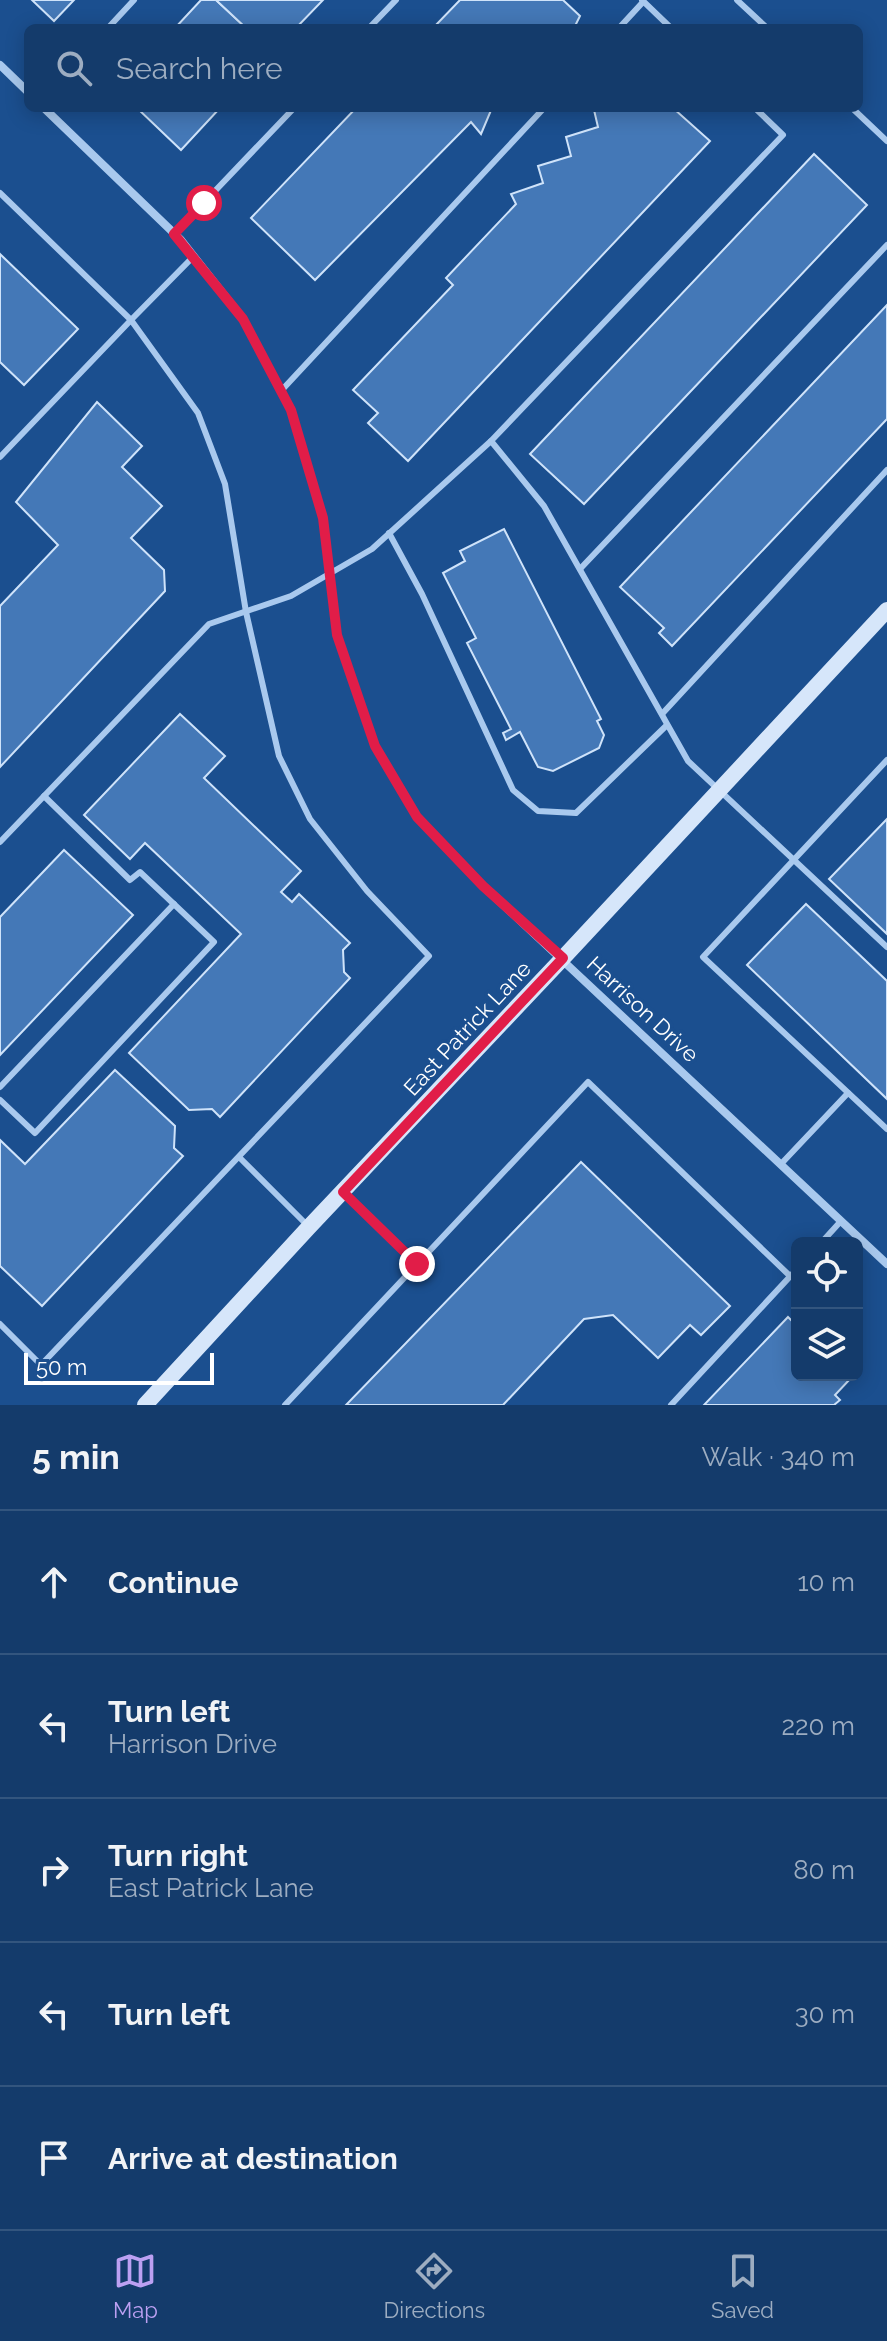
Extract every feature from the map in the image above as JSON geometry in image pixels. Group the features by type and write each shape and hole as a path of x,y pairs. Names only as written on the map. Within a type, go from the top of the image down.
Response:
{"main road":[{"name":"East Patrick Lane","path":"145,1405 887,610"}],"street":[{"path":"1,70 24,89"},
{"name":"Harrison Drive","path":"48,112 194,256 243,319 291,410 323,518 337,635 375,746 417,817 483,886 887,1264"}],"lane":[{"path":"112,24 134,0"},
{"path":"373,24 396,0"},
{"path":"737,0 763,24"},
{"path":"622,24 642,1 667,24"},
{"path":"174,234 290,112"},
{"path":"281,391 540,112"},
{"path":"0,842 209,624 291,596 372,549 491,441 783,135 759,112"},
{"path":"856,112 887,141"},
{"path":"0,193 131,320 198,413 225,484 246,612 279,756 310,819 367,891 429,956 41,1365 0,1324"},
{"path":"580,569 887,245"},
{"path":"0,457 194,256"},
{"path":"491,441 544,506 688,761 887,947"},
{"path":"662,714 887,470"},
{"path":"389,533 422,594 513,790 538,811 576,813 667,725"},
{"path":"887,760 703,957 887,1129"},
{"path":"0,1100 35,1133 214,942 140,872 130,880 44,796"},
{"path":"0,1087 174,904"},
{"path":"285,1405 588,1082 790,1276 671,1405"},
{"path":"781,1164 848,1093"},
{"path":"239,1157 309,1227"},
{"path":"343,1192 417,1264"},
{"path":"826,1237 841,1221"}],"building":[{"path":"32,0 74,0 54,21"},
{"path":"201,0 216,0 242,24 179,24"},
{"path":"216,0 323,0 300,24 242,24"},
{"path":"460,0 563,0 580,16 576,24 437,24"},
{"path":"141,112 216,112 181,150"},
{"path":"352,112 490,112 481,134 471,122 315,280 251,218"},
{"path":"594,112 677,112 710,141 408,461 368,423 378,413 353,390 453,285 446,278 516,204 511,194 543,183 538,166 571,156 566,137 598,127"},
{"path":"814,154 867,205 584,504 530,454"},
{"path":"0,254 78,329 24,385 0,362"},
{"path":"887,305 887,419 672,646 659,633 664,628 620,587"},
{"path":"97,402 142,446 122,467 162,506 131,538 164,570 165,591 0,767 0,606 58,545 16,502"},
{"path":"504,529 601,719 597,721 604,735 599,748 553,771 538,767 520,732 506,740 503,733 511,729 467,643 476,638 443,573 465,561 460,551"},
{"path":"180,714 225,756 204,778 301,871 281,892 292,902 299,894 350,943 343,950 344,972 350,978 220,1117 212,1109 189,1110 129,1053 241,934 145,843 130,859 84,815"},
{"path":"887,819 887,934 829,879"},
{"path":"64,850 133,915 0,1055 0,917"},
{"path":"806,904 887,981 887,1099 747,965"},
{"path":"115,1070 175,1126 174,1148 183,1156 42,1306 0,1266 0,1140 25,1164"},
{"path":"581,1162 730,1306 701,1335 690,1325 658,1358 613,1315 584,1319 503,1405 346,1405"},
{"path":"788,1317 791,1320 791,1381 848,1381 835,1395 840,1400 834,1405 704,1405"}],"route":[{"path":"204,203 174,234 243,319 291,410 323,518 337,635 375,746 417,817 483,886 563,958 343,1192 417,1264"}]}
